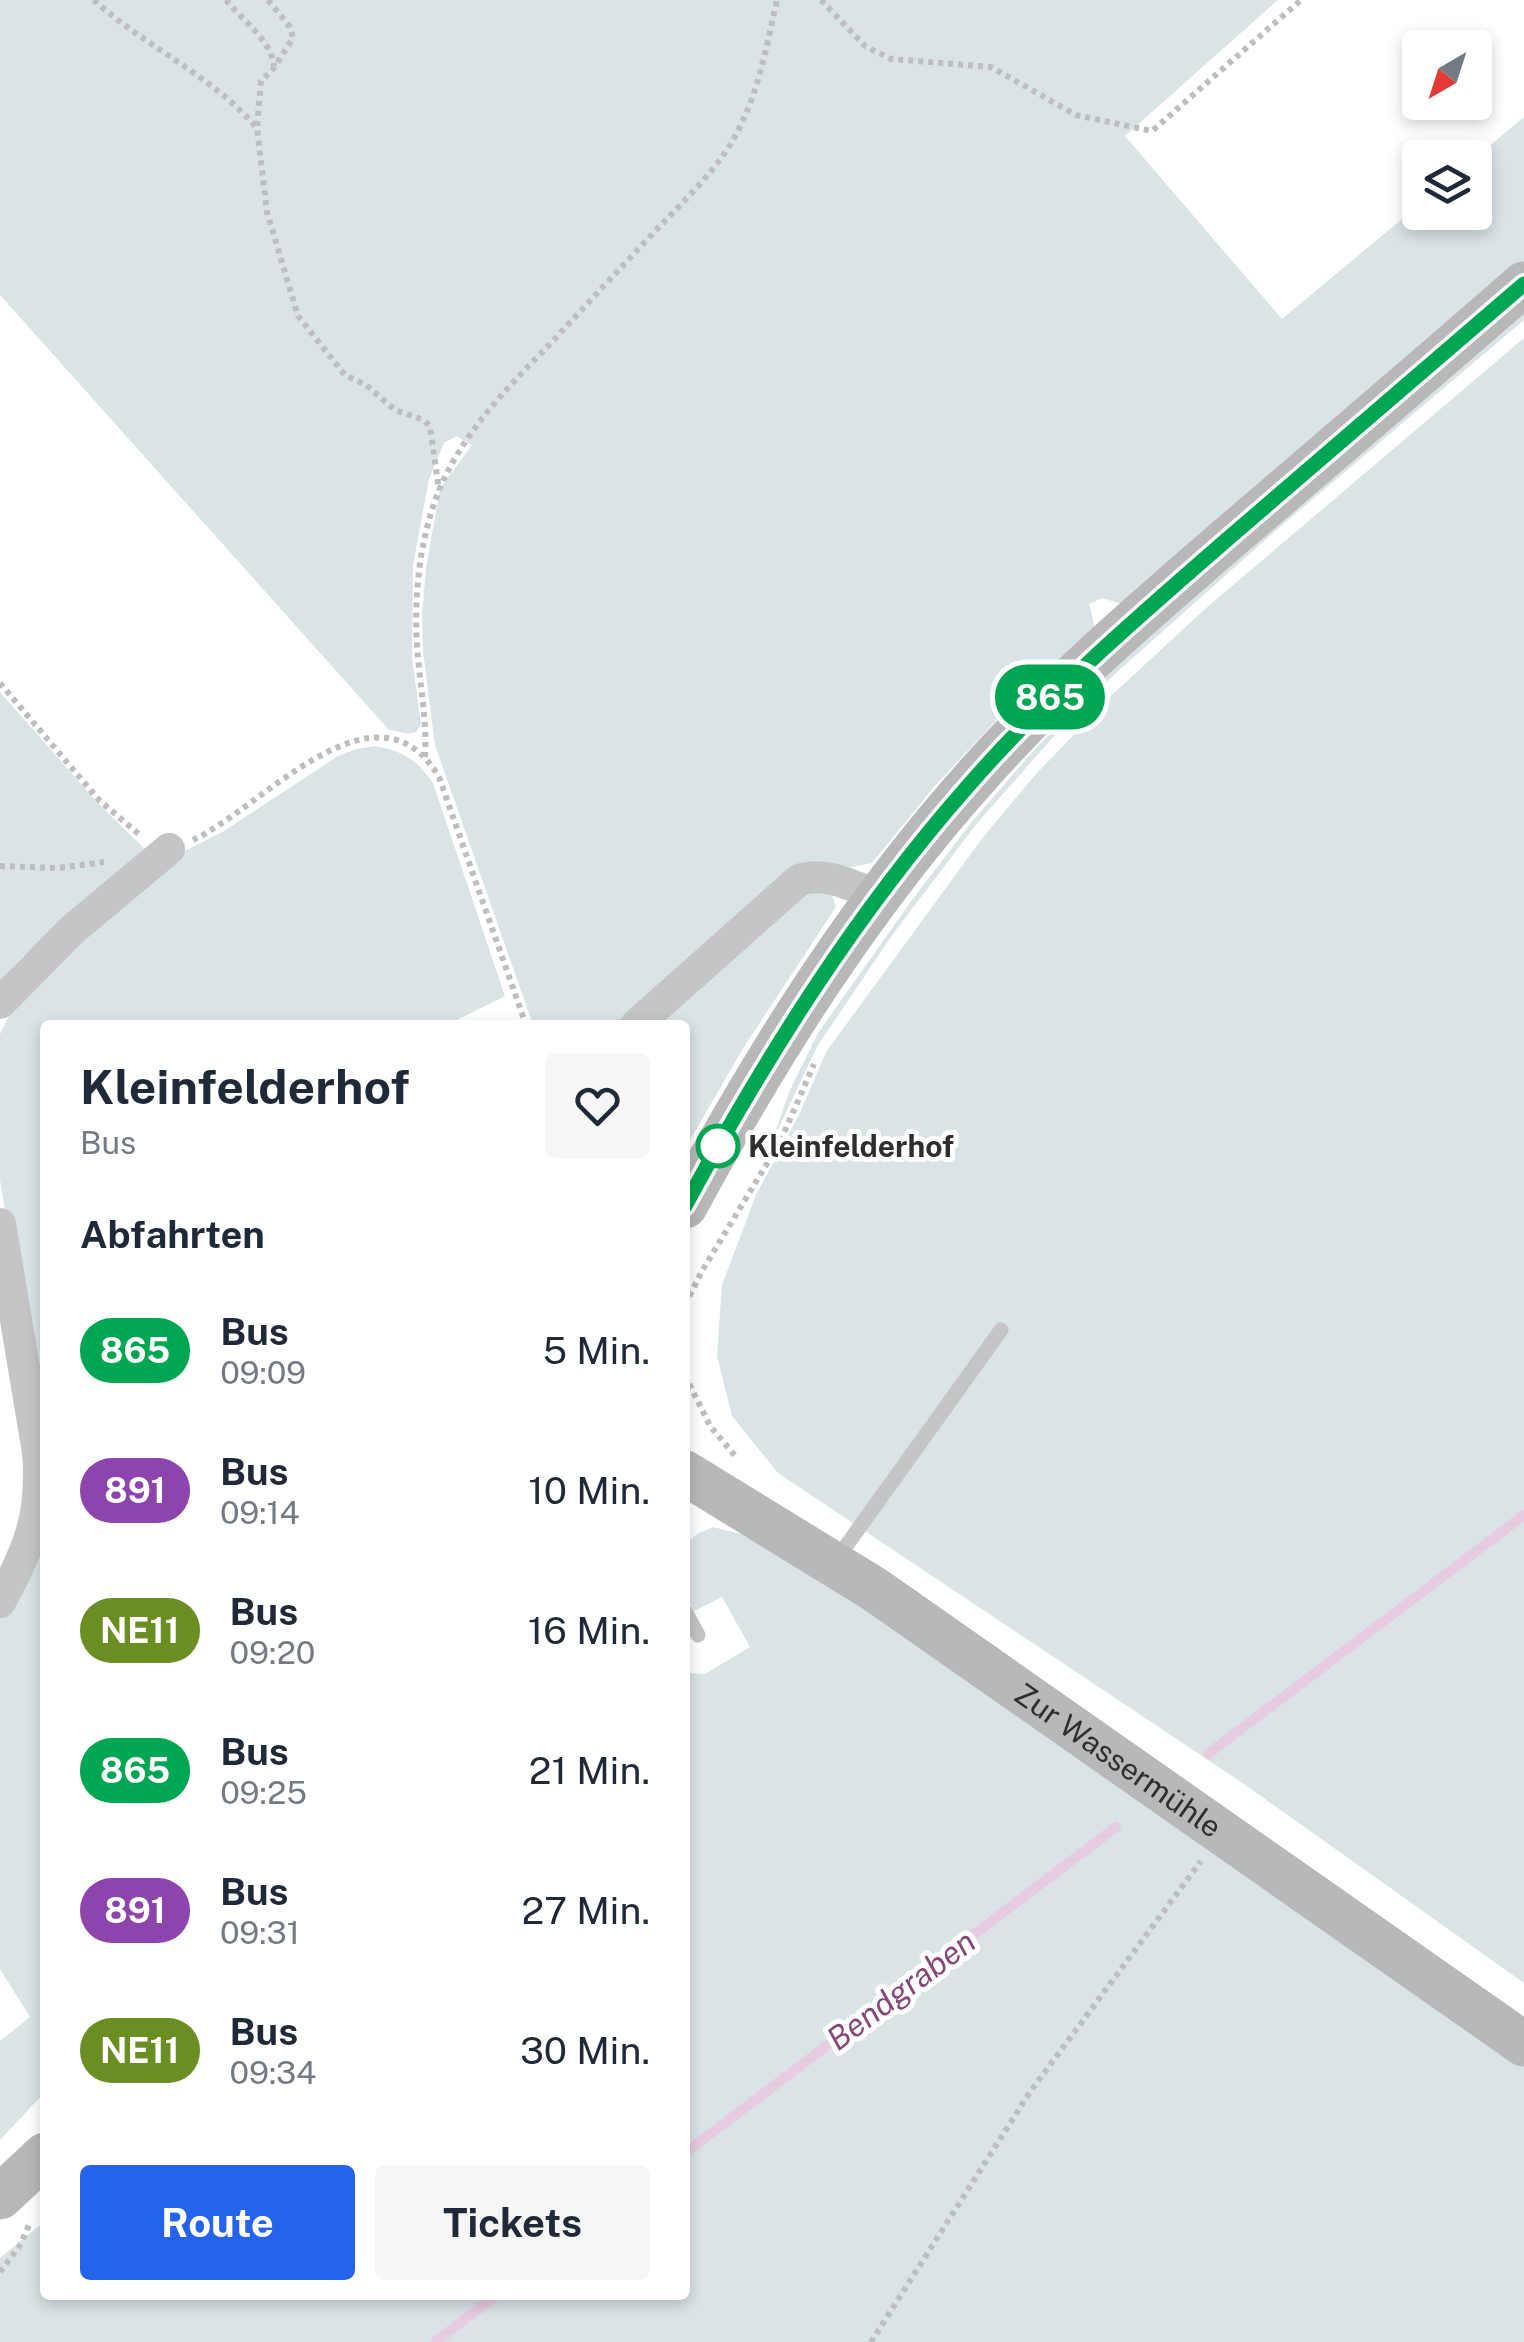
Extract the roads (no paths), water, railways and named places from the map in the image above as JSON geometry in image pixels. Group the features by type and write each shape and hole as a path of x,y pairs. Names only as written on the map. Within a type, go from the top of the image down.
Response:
{"main road":[{"path":"690,1197 758,1076 878,896 967,786 1075,674 1524,284"},
{"name":"Zur Wassermühle","path":"693,1482 834,1563 1524,2044"},
{"path":"0,2197 40,2160"}],"street":[{"path":"0,1003 83,920 169,849"},
{"path":"642,1020 800,880 828,878 878,896"},
{"path":"0,1224 40,1484 30,1544 0,1602"}],"lane":[{"path":"834,1563 1001,1330"},
{"path":"690,1621 698,1636"}],"waterway":[{"name":"Bendgraben","path":"1208,1754 1524,1515"},
{"name":"Bendgraben","path":"690,2149 1116,1827"},
{"name":"Bendgraben","path":"435,2342 490,2300"}],"place":[{"name":"Kleinfelderhof","path":"718,1146"}]}
